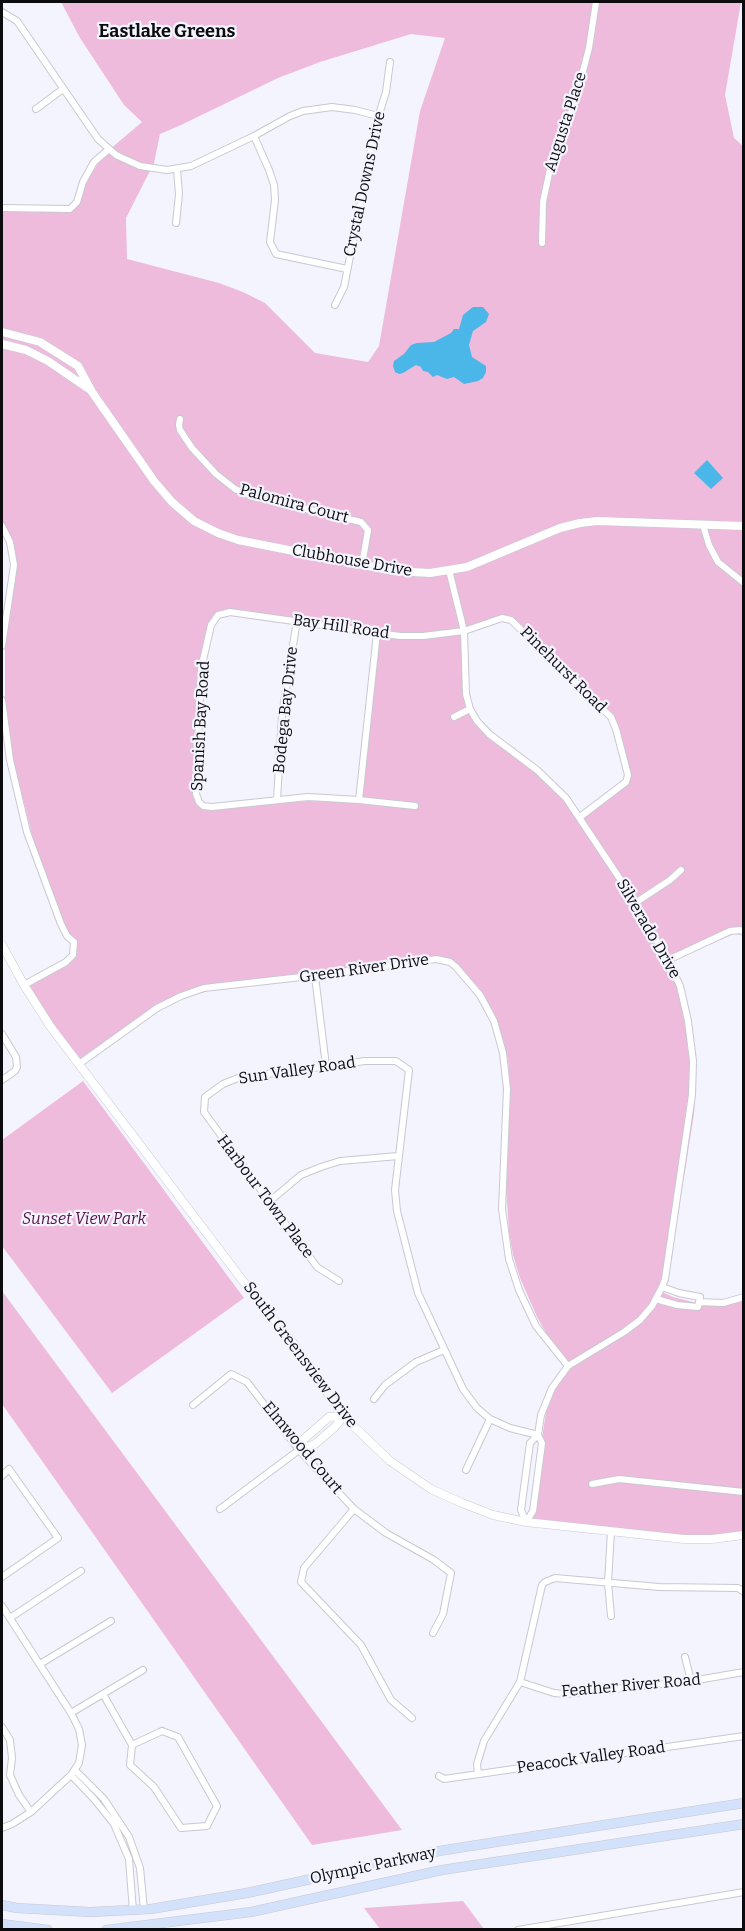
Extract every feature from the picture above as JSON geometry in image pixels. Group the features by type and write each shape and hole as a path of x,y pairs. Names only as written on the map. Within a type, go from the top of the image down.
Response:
{"main road":[{"name":"Olympic Parkway","path":"2,1905 17,1908 90,1912 144,1910 210,1901 439,1851 744,1803"},
{"name":"Olympic Parkway","path":"106,1929 140,1928 251,1912 442,1870 744,1824"},
{"path":"2,1924 48,1929"}],"street":[{"name":"Augusta Place","path":"542,243 543,202 550,169 575,102 589,48 596,2"},
{"path":"2,12 17,21 98,139 108,150 140,166 158,170 177,169 198,163 290,116 319,108 340,107 378,116"},
{"name":"Crystal Downs Drive","path":"335,305 344,286 378,116 386,92 390,62"},
{"path":"36,109 63,89"},
{"path":"254,136 274,186 275,200 270,242 276,254 347,269"},
{"path":"2,208 70,209 77,202 83,182 94,162 108,150"},
{"path":"176,223 179,194 177,169"},
{"name":"Clubhouse Drive","path":"2,332 40,342 78,366 92,392 154,481 172,502 194,521 238,540 411,573 467,567 560,528 580,523 597,521 744,526"},
{"name":"Clubhouse Drive","path":"2,344 26,350 48,361 92,392"},
{"name":"Palomira Court","path":"180,419 180,430 192,448 211,470 235,489 251,496 362,522 368,530 362,565"},
{"path":"703,525 709,545 718,562 744,583"},
{"path":"2,526 10,542 14,565 2,646"},
{"name":"Silverado Drive","path":"449,570 464,631 466,694 470,709 489,734 537,770 566,798 580,817 668,960 680,986 692,1043 694,1074 662,1287 647,1312 632,1326 568,1366 548,1396 540,1415 538,1435 542,1443 535,1500 533,1511 526,1522"},
{"name":"Bay Hill Road","path":"218,615 230,612 400,636 464,631"},
{"name":"Spanish Bay Road","path":"218,615 211,625 201,669 196,794 203,806 308,797 414,806"},
{"name":"Pinehurst Road","path":"464,631 502,618 511,620 611,717 628,775 626,782 580,817"},
{"name":"Bodega Bay Drive","path":"277,800 282,715 297,620"},
{"path":"358,800 377,633"},
{"path":"2,700 9,760 27,832 61,924 67,936 74,942 73,954 66,962 24,985"},
{"path":"454,717 470,709"},
{"path":"635,903 681,870"},
{"path":"668,960 730,931 742,931"},
{"name":"South Greensview Drive","path":"2,945 50,1026 239,1276 294,1344 343,1416 390,1461 432,1489 477,1509 526,1522 684,1539 744,1535"},
{"name":"Green River Drive","path":"79,1064 157,1008 194,991 214,986 315,976 441,959 450,962 480,995 494,1021 503,1053 507,1099 502,1209 509,1259 519,1290 536,1326 568,1366"},
{"path":"315,976 326,1066"},
{"path":"2,1034 17,1061 15,1071 2,1080"},
{"name":"Sun Valley Road","path":"204,1103 205,1097 222,1084 238,1078 365,1061 400,1063 409,1070 398,1156"},
{"name":"Harbour Town Place","path":"204,1103 204,1112 212,1125 317,1267 339,1281"},
{"path":"270,1201 301,1175 321,1167 340,1161 398,1156 394,1190 397,1211 418,1293 463,1389 477,1408 489,1419 510,1428 538,1435"},
{"path":"656,1299 677,1305 698,1307 700,1297 662,1287"},
{"path":"699,1302 723,1303 744,1297"},
{"path":"374,1399 386,1385 416,1362 444,1350"},
{"name":"Elmwood Court","path":"193,1404 228,1376 236,1375 247,1382 299,1450 354,1509 386,1533 434,1560 451,1573 443,1614 433,1633"},
{"path":"220,1509 299,1450 304,1439 329,1417 343,1416"},
{"path":"466,1470 489,1419"},
{"name":"Silverado Drive","path":"526,1522 521,1510 530,1443 538,1435"},
{"path":"2,1476 9,1469 58,1538 2,1577"},
{"path":"592,1484 619,1479 744,1492"},
{"path":"354,1509 304,1568 301,1582 361,1645 392,1700 412,1718"},
{"path":"611,1531 608,1583 611,1616"},
{"path":"10,1618 81,1571"},
{"path":"478,1774 477,1764 484,1741 520,1682 542,1585 545,1582 555,1578 692,1588 738,1588 744,1592"},
{"path":"2,1606 71,1713 82,1741 81,1757 74,1773 31,1812 2,1828"},
{"path":"40,1664 111,1621"},
{"path":"685,1657 692,1681"},
{"path":"71,1713 143,1671"},
{"name":"Feather River Road","path":"520,1682 554,1693 566,1694 692,1681 744,1672"},
{"path":"103,1694 132,1745 130,1765 154,1787 181,1828 207,1826 217,1806 178,1737 162,1731 132,1745"},
{"path":"2,1727 10,1740 12,1758 10,1775 19,1795 31,1812"},
{"name":"Peacock Valley Road","path":"439,1776 444,1779 744,1736"},
{"path":"74,1773 104,1799 129,1837 140,1868 144,1910 140,1928"},
{"path":"74,1773 114,1824 129,1859 133,1911 140,1928"},
{"path":"518,1929 540,1928 744,1892"}],"green space":[{"path":"61,2 741,2 725,95 734,138 744,147 743,935 734,934 670,962 691,1020 696,1082 694,1114 669,1272 662,1292 697,1303 712,1303 743,1297 743,1536 717,1539 529,1523 546,1412 555,1389 571,1368 556,1350 537,1317 513,1255 506,1189 510,1094 508,1060 493,1015 466,976 444,961 221,987 167,1006 82,1065 28,987 69,962 74,952 35,847 12,755 5,701 5,648 17,567 14,546 2,523 2,209 77,207 87,181 99,162 109,150 142,122 124,105 80,38","holes":["411,34 445,38 420,111 379,346 368,362 315,353 265,303 243,292 219,283 127,259 126,218 154,163 160,134 278,78 320,62","232,615 379,635 360,802 307,801 215,809 204,805 199,795 203,668 213,627 220,618","504,621 515,624 612,719 627,779 580,817 539,772 477,722 466,692 465,631"]},
{"name":"Sunset View Park","path":"83,1081 244,1298 112,1393 2,1246 2,1140"},
{"path":"2,1291 402,1830 312,1845 2,1404"},
{"path":"463,1901 484,1929 380,1929 364,1908"}],"water":[{"path":"473,307 483,307 489,314 486,322 473,331 469,345 472,357 486,366 483,378 464,384 454,377 447,379 437,375 433,377 416,365 403,373 395,372 394,361 411,345 434,342 454,329 459,329 463,315"},
{"path":"707,460 723,478 711,489 694,473"}],"district":[{"name":"Eastlake Greens","path":"167,32"}]}
